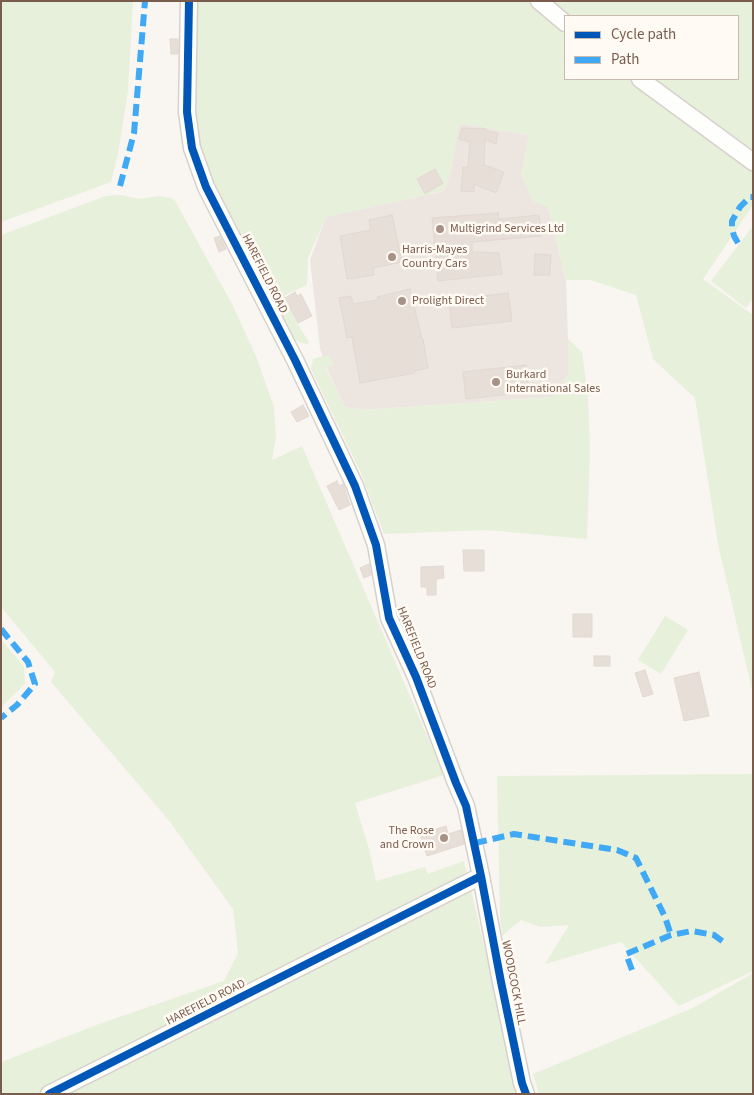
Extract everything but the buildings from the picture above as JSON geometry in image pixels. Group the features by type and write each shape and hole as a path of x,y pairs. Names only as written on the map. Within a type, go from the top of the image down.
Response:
{"street":[{"name":"HAREFIELD ROAD","path":"49,1094 482,876 466,806 416,677 389,618 376,545 355,486 295,360 206,187 192,148 187,112 189,1"},
{"path":"539,1 564,22"},
{"path":"641,80 753,162"},
{"name":"WOODCOCK HILL","path":"482,876 501,982 522,1083 526,1094"}],"shaded area":[{"path":"459,123 529,135 521,176 548,207 566,280 568,375 553,397 363,410 345,407 325,364 320,348 310,260 326,217 444,191 451,170"}],"green space":[{"path":"1,1 133,1 128,91 118,154 111,182 1,222"},
{"path":"196,1 753,1 753,205 703,279 753,315 753,694 718,544 695,398 653,359 636,295 591,280 566,280 548,207 533,202 521,175 529,135 460,123 451,170 444,191 326,217 308,258 307,285 285,295 297,323 309,342 307,344 291,338 208,175 197,144 193,118"},
{"path":"122,195 138,199 160,196 174,199 232,304 256,356 274,407 276,437 272,460 302,446 444,775 355,803 369,849 376,881 425,867 428,874 464,861 521,1094 1,1094 1,1062 99,1024 224,981 238,953 233,909 167,818 51,682 55,672 1,607 1,235 106,196"},
{"path":"753,226 753,299 746,308 711,281"},
{"path":"568,339 582,352 588,397 590,449 587,539 487,530 384,534 361,473 311,369 313,359 329,355 335,364 326,368 345,407 363,410 553,397 568,375"},
{"path":"665,616 688,630 661,674 638,660"},
{"path":"1,639 24,667 25,684 1,707"},
{"path":"753,774 753,971 679,1006 621,942 545,964 569,925 541,927 521,920 502,936 497,776"},
{"path":"753,973 753,1094 539,1094 533,1074 693,1008"}],"marked path":[{"path":"120,186 134,133 145,1"},
{"path":"738,243 734,236 732,221 740,207 750,197 753,197"},
{"path":"1,629 28,662 35,684 17,705 1,718"},
{"path":"475,843 514,834 617,850 636,858 665,917 671,935"},
{"path":"632,970 626,954 671,935 692,931 714,935 725,943"}],"cycle path":[{"path":"189,1 187,112 192,148 206,187 295,360 355,486 376,545 389,618 416,677 466,806 522,1083 526,1094"},
{"path":"49,1094 481,876"}],"place":[{"name":"Multigrind Services Ltd","path":"440,229"},
{"name":"Harris-Mayes Country Cars","path":"392,257"},
{"name":"Prolight Direct","path":"402,301"},
{"name":"Burkard International Sales","path":"496,382"},
{"name":"The Rose and Crown","path":"444,838"}]}
